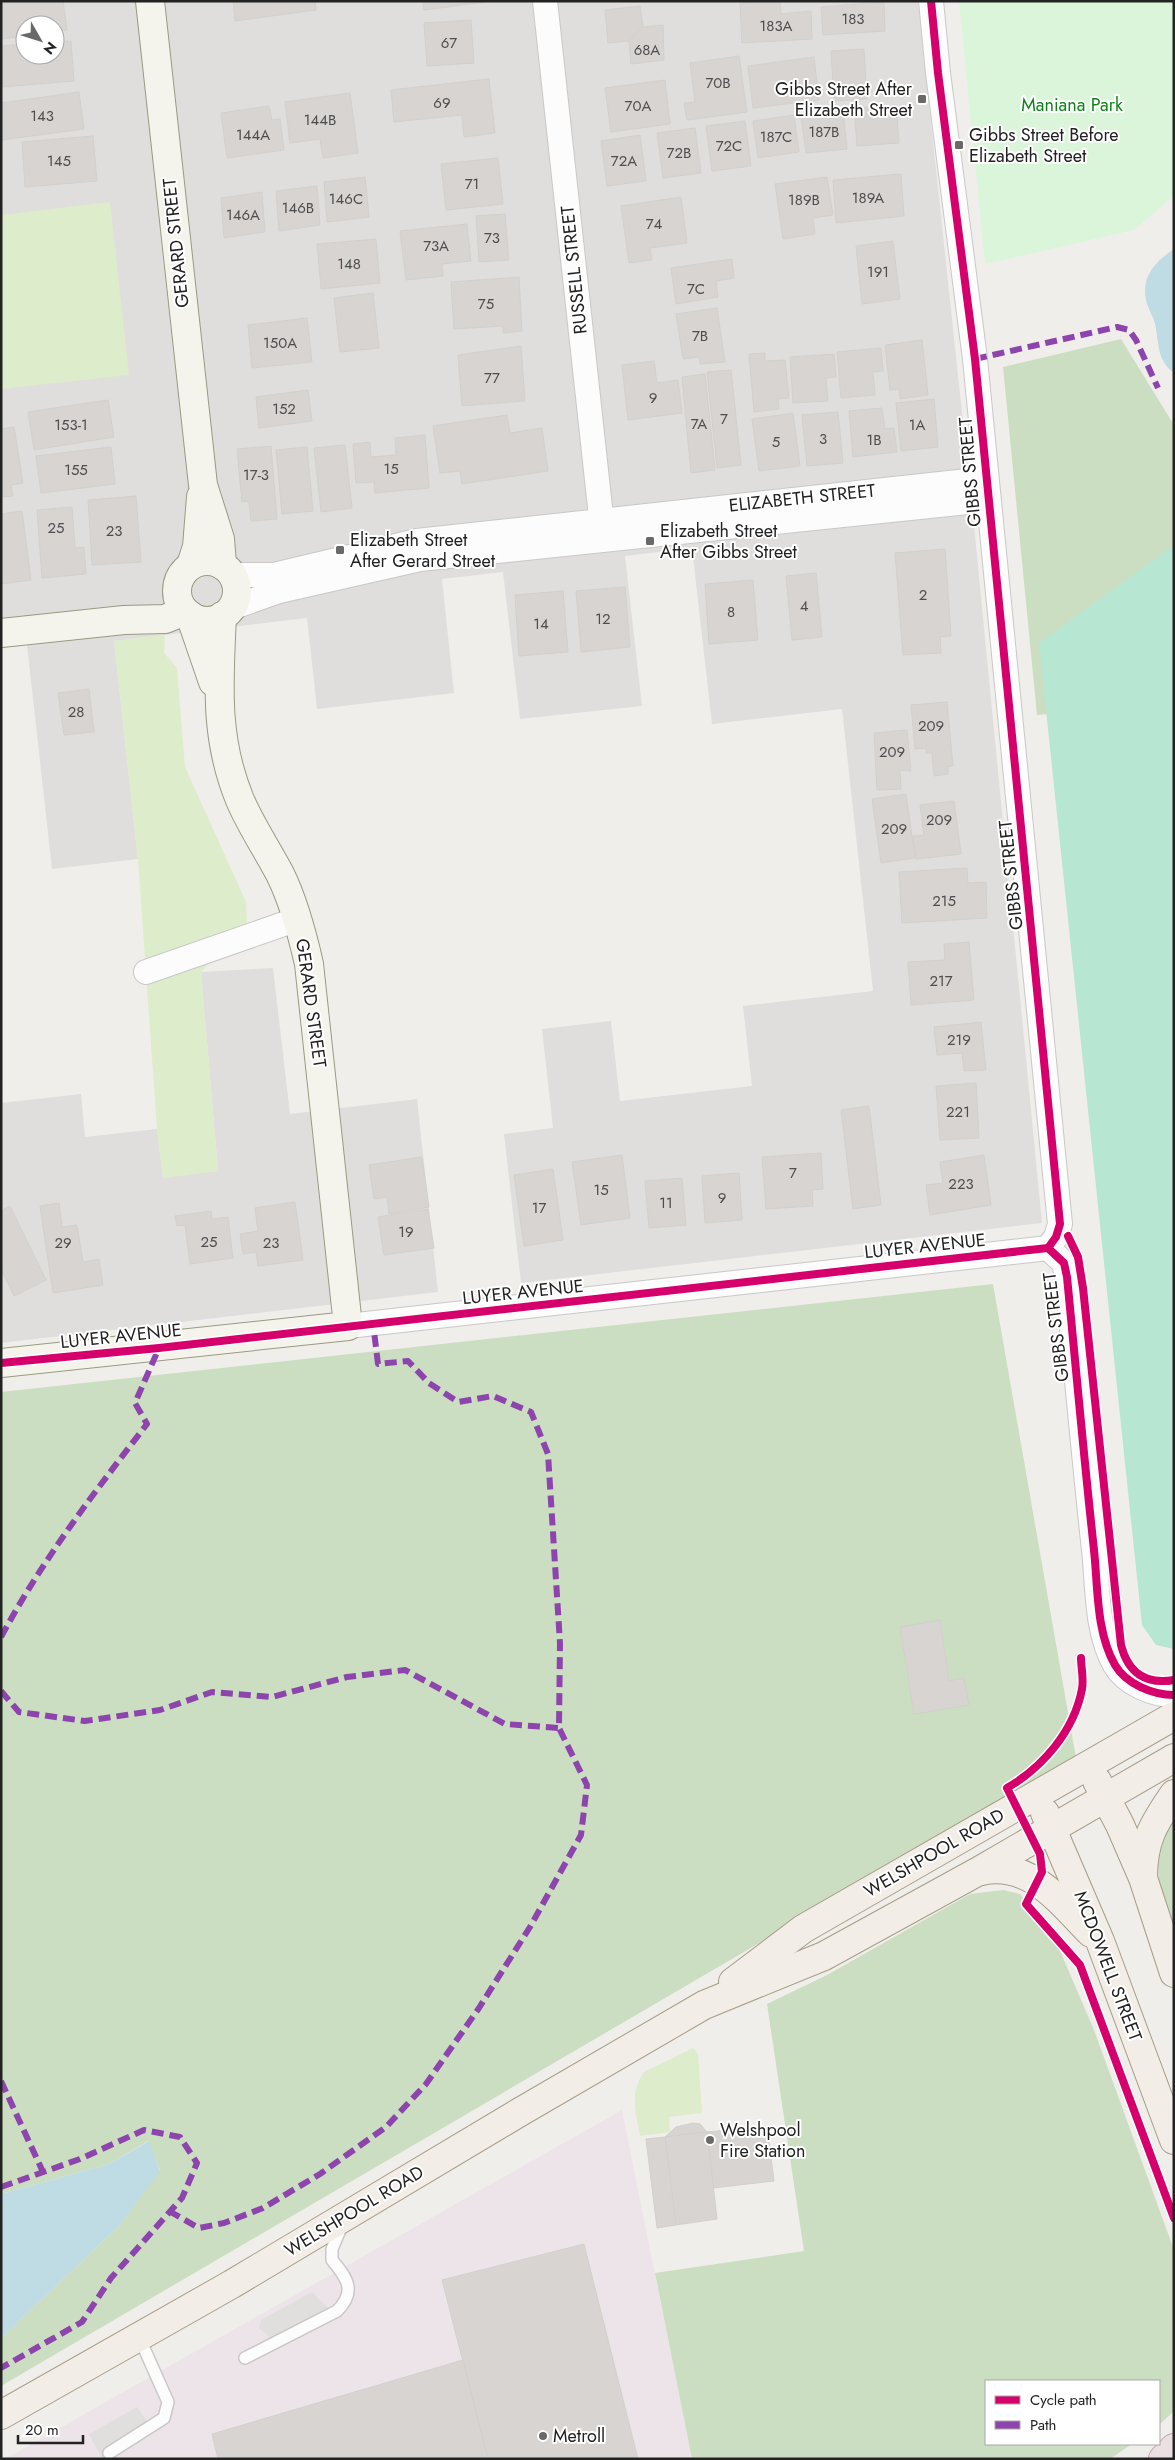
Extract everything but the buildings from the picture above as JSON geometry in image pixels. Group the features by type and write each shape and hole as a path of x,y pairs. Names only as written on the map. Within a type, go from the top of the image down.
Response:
{"highway":[{"path":"1163,2459 1174,2448"}],"main road":[{"name":"WELSHPOOL ROAD","path":"1,2415 232,2284 704,2004 803,1929 1174,1716"},
{"name":"WELSHPOOL ROAD","path":"704,2004 824,1956 977,1872 1174,1758"},
{"path":"1088,1765 1120,1825 1143,1878 1174,1973"},
{"name":"MCDOWELL STREET","path":"1036,1794 1100,1941 1174,2140"},
{"path":"1143,1878 1143,1855 1149,1834 1174,1794"},
{"path":"977,1872 998,1867 1015,1870 1046,1888 1100,1941"}],"street":[{"name":"GERARD STREET","path":"150,1 203,485 220,539 227,570"},
{"name":"RUSSELL STREET","path":"546,1 603,530"},
{"name":"GIBBS STREET","path":"930,1 975,359 986,489 1060,1224 1056,1237 1048,1248 1064,1263 1067,1277 1103,1630 1107,1649 1116,1667 1126,1677 1143,1689 1174,1695"},
{"name":"GERARD STREET","path":"191,565 197,547 203,485"},
{"name":"ELIZABETH STREET","path":"227,570 274,575 416,541 603,530 986,489"},
{"name":"ELIZABETH STREET","path":"227,612 279,590 420,559 603,530"},
{"path":"206,561 227,570 237,592 227,612 206,620 184,606 180,578 191,565 206,561"},
{"name":"GERARD STREET","path":"184,606 218,695"},
{"path":"1,633 124,620 165,618 184,606"},
{"name":"GERARD STREET","path":"227,612 218,695 222,733 240,798 257,835 280,874 298,919 309,964 348,1326"},
{"path":"146,972 298,919"},
{"name":"LUYER AVENUE","path":"1,1363 1048,1248"}],"lane":[{"path":"245,2358 337,2311 344,2304 349,2289 346,2277 332,2260 332,2249 346,2215"},
{"path":"109,2453 164,2418 168,2402 139,2337"}],"shaded area":[{"path":"1,1 918,1 974,525 1042,1223 521,1283 504,1134 553,1128 542,1029 611,1021 620,1101 752,1086 743,1006 873,991 842,709 712,724 692,548 625,556 642,706 520,719 503,572 442,579 454,693 317,709 307,618 114,641 138,859 52,869 27,645 1,648"},
{"path":"273,968 290,1114 417,1099 438,1292 1,1343 1,1103 81,1094 85,1137 157,1129 163,1177 218,1171 201,972"},
{"path":"622,2110 692,2459 5,2459"},
{"path":"312,2292 337,2317 282,2347 259,2328 261,2320"},
{"path":"137,2407 153,2430 107,2459 102,2459 89,2434"}],"green space":[{"name":"Maniana Park","path":"959,1 1174,1 1174,196 1134,230 985,264"},
{"path":"110,202 129,375 1,389 1,215"},
{"path":"1121,339 1174,425 1174,630 1079,711 1037,715 1003,367"},
{"path":"1174,545 1174,1649 1156,1645 1142,1625 1039,643"},
{"path":"165,635 164,653 177,668 185,767 246,902 247,924 201,972 218,1171 163,1178 157,1129 138,859 114,641"},
{"path":"993,1284 1076,1758 1,2386 1,2338 120,2225 160,2170 148,2141 109,2164 1,2194 1,1392"},
{"path":"1174,1816 1174,1936 1161,1893 1158,1859 1161,1840"},
{"path":"1003,1890 1020,1894 1049,1925 1094,2030 1174,2250 1174,2411 1160,2424 1160,2380 985,2380 985,2445 1131,2445 1110,2459 692,2459 655,2273 804,2251 767,2004 827,1975 970,1894"},
{"path":"693,2048 698,2054 702,2113 669,2117 670,2132 640,2136 635,2103 636,2088 639,2080 644,2072"}],"water":[{"path":"1174,249 1174,373 1162,359 1145,291 1151,270"},
{"path":"149,2141 160,2171 120,2225 1,2338 1,2194 109,2164"}],"marked path":[{"path":"975,359 1117,327 1129,330 1136,340 1158,388"},
{"path":"1,1691 19,1712 85,1721 160,1710 212,1692 272,1697 347,1677 405,1670 505,1724 559,1728 560,1643 548,1454 531,1412 493,1396 458,1402 429,1383 408,1361 378,1364 373,1323"},
{"path":"1,1637 51,1554 147,1424 135,1403 159,1348"},
{"path":"169,2211 199,2228 224,2223 263,2208 320,2174 386,2127 426,2084 479,2008 530,1927 581,1835 587,1785 559,1728"},
{"path":"1,2081 43,2172"},
{"path":"1,2187 80,2159 144,2130 180,2137 197,2163 182,2198 111,2278 82,2322 1,2368"}],"cycle path":[{"path":"931,1 938,73 975,359 1060,1224 1056,1237 1048,1248"},
{"path":"1068,1236 1078,1257 1083,1288 1121,1645 1128,1663 1140,1675 1155,1681 1174,1680"},
{"path":"1048,1248 1064,1263 1067,1277 1099,1609 1104,1638 1115,1665 1126,1678 1149,1691 1174,1695"},
{"path":"1,1363 159,1348 1048,1248"},
{"path":"1081,1658 1082,1689 1072,1719 1055,1746 1044,1759 1033,1770 1007,1788 1040,1854 1042,1872 1026,1904 1080,1965 1174,2218"}],"place":[{"name":"Gibbs Street After Elizabeth Street","path":"922,99"},
{"name":"Gibbs Street Before Elizabeth Street","path":"959,145"},
{"name":"Elizabeth Street After Gibbs Street","path":"650,541"},
{"name":"Elizabeth Street After Gerard Street","path":"340,550"},
{"name":"Welshpool Fire Station","path":"710,2140"},
{"name":"Metroll","path":"543,2436"}]}
